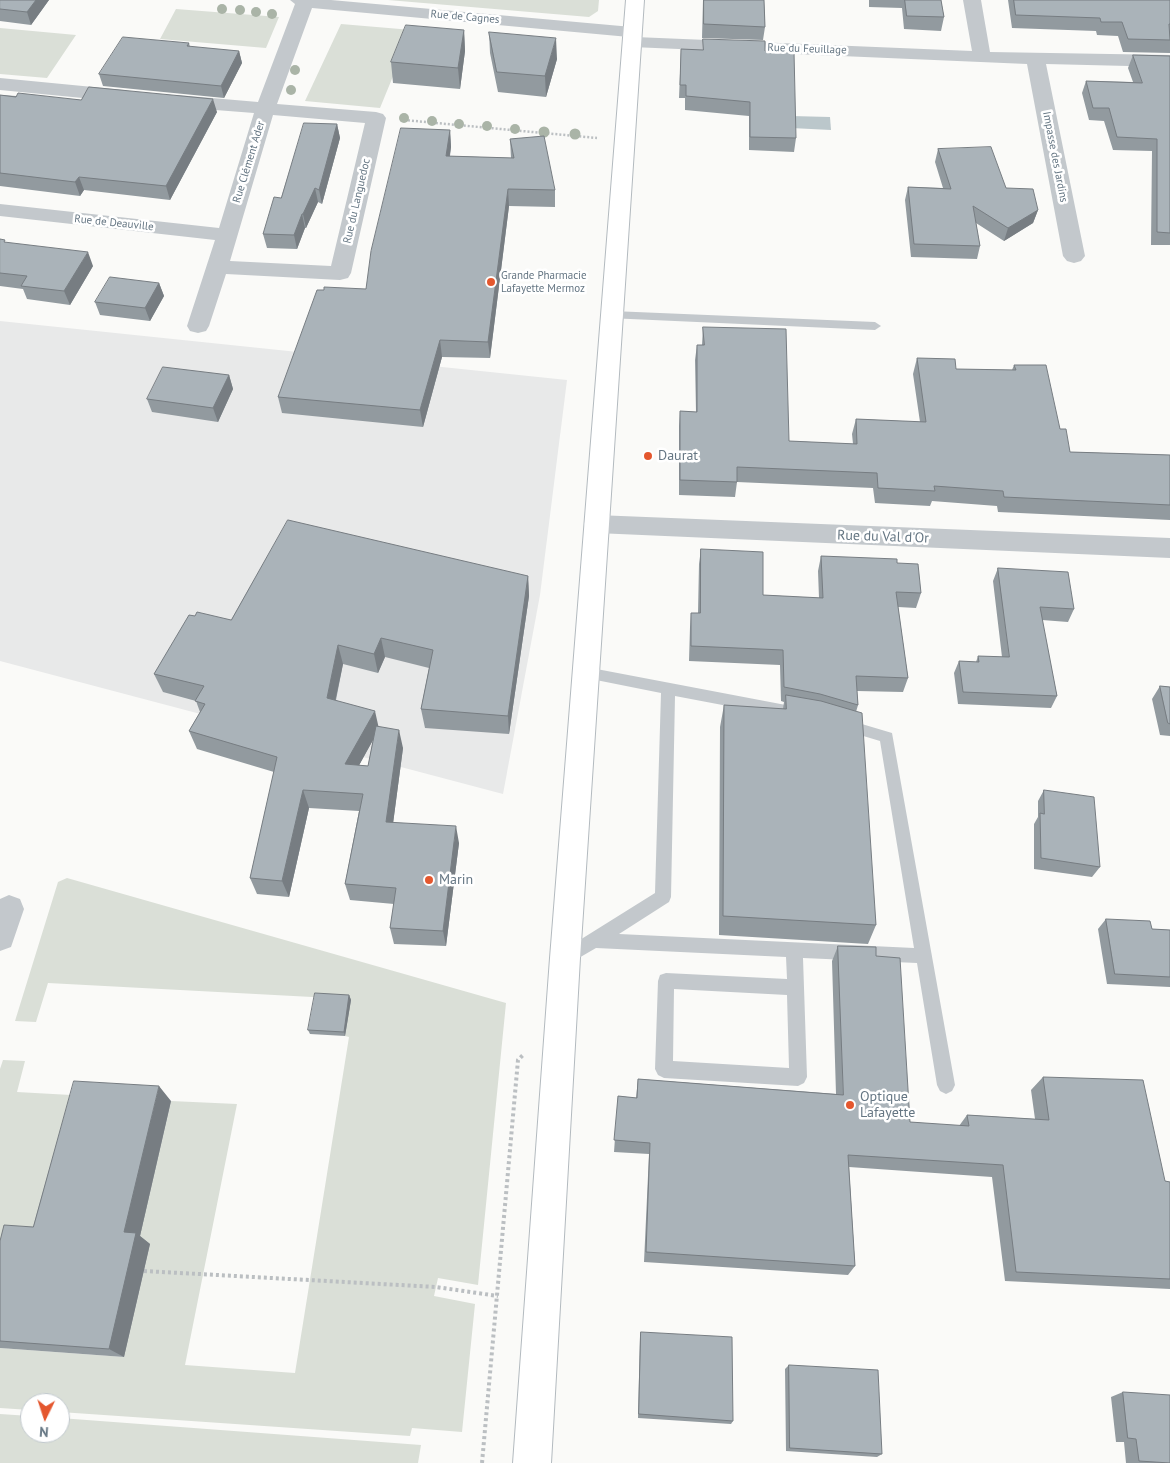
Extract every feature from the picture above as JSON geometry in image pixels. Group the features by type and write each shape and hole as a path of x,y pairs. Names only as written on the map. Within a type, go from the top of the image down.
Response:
{"main road":[{"path":"532,1463 565,958 635,0"}],"street":[{"name":"Rue de Cagnes","path":"303,0 327,5 632,37"},
{"name":"Rue Clément Ader","path":"198,326 218,267 265,109 303,0"},
{"path":"972,0 982,56"},
{"name":"Rue du Feuillage","path":"632,37 982,56 1170,61"},
{"name":"Impasse des Jardins","path":"1035,58 1074,256"},
{"path":"0,84 144,98"},
{"path":"164,100 376,118"},
{"name":"Rue du Languedoc","path":"218,267 340,273 376,118"},
{"name":"Rue de Deauville","path":"0,210 227,235"},
{"name":"Rue du Val d'Or","path":"596,524 1170,548"},
{"path":"0,937 9,909"}],"lane":[{"path":"612,315 876,326"},
{"path":"586,672 807,715"},
{"path":"565,958 663,897 668,689"},
{"path":"834,722 887,737 946,1085"},
{"path":"595,940 924,956"},
{"path":"794,949 796,987 798,1077 664,1069 666,981 796,987"}],"path":[{"path":"376,118 624,140"},
{"path":"482,1463 518,1060 561,1021"},
{"path":"144,1271 436,1287 498,1296"}],"shaded area":[{"path":"388,0 599,0 598,11 589,17"},
{"path":"176,9 279,17 266,48 160,39"},
{"path":"341,24 412,30 380,108 305,101"},
{"path":"0,28 76,35 47,78 0,74"},
{"path":"791,116 830,117 831,130 791,128"},
{"path":"0,321 567,380 540,595 503,794 0,661"},
{"path":"67,878 506,1003 478,1285 438,1278 434,1296 475,1304 462,1432 412,1428 410,1436 70,1413 70,1393 20,1393 20,1409 0,1408 0,1348 124,1357 150,1244 138,1243 171,1101 237,1104 185,1365 295,1373 349,1037 345,1036 350,999 48,983 36,1022 15,1021 58,882"},
{"path":"3,1060 25,1061 17,1092 89,1096 0,1319 0,1069"},
{"path":"0,1414 20,1415 20,1443 70,1443 70,1419 421,1445 418,1463 0,1463"}],"building":[{"path":"0,0 36,0 27,12 0,9"},
{"path":"704,0 764,0 765,27 704,24"},
{"path":"905,0 941,0 944,17 907,16"},
{"path":"1014,0 1170,0 1170,40 1128,39 1122,22 1101,22 1100,18 1016,15"},
{"path":"406,25 464,30 458,68 391,62"},
{"path":"489,32 556,38 545,76 497,72"},
{"path":"123,37 189,43 187,46 239,51 221,86 99,74"},
{"path":"703,39 765,41 765,51 794,52 796,138 750,137 750,102 686,96 686,85 680,85 681,49 703,50"},
{"path":"1133,55 1170,56 1170,233 1157,232 1157,139 1117,137 1109,108 1093,108 1086,81 1142,83"},
{"path":"89,87 213,99 166,186 79,177 75,182 0,173 0,95 16,97 18,93 81,100"},
{"path":"304,123 337,124 319,190 315,188 294,235 263,234 274,197 281,198"},
{"path":"401,128 450,130 446,156 514,158 510,139 544,136 555,190 508,189 488,342 440,340 420,410 278,397 317,290 324,290 324,287 366,289 371,251"},
{"path":"991,147 1006,188 1033,189 1038,210 1008,228 973,206 980,246 914,244 908,187 951,189 938,149"},
{"path":"0,239 5,240 4,242 88,252 64,291 21,286 27,276 0,273"},
{"path":"110,277 159,283 145,308 95,302"},
{"path":"703,327 786,329 789,441 857,444 856,419 926,422 917,358 955,359 956,369 1016,370 1014,365 1046,365 1060,429 1066,429 1070,452 1170,455 1170,505 1004,497 1003,491 934,486 935,491 878,488 877,473 737,467 737,482 680,480 680,411 697,412 697,345 704,345"},
{"path":"163,367 229,375 213,408 147,399"},
{"path":"288,520 528,576 508,716 421,709 433,650 381,638 374,654 338,645 327,698 375,711 345,764 368,766 376,726 399,730 386,822 456,826 443,931 390,928 396,888 345,884 363,794 303,790 282,881 250,878 277,757 189,731 205,704 195,701 204,686 154,674 189,615 195,616 197,612 231,620"},
{"path":"701,549 763,552 763,595 823,598 821,556 897,559 897,563 918,564 921,593 896,592 908,678 856,676 858,705 820,694 784,687 783,650 691,646 691,613 700,613"},
{"path":"998,568 1068,572 1074,609 1040,607 1057,696 963,692 959,661 979,662 978,656 1009,657"},
{"path":"1160,686 1170,687 1170,724 1168,723"},
{"path":"786,695 821,701 862,713 876,925 723,916 724,705 786,709"},
{"path":"1044,790 1094,797 1100,867 1041,858 1040,813 1044,814"},
{"path":"1106,919 1150,921 1152,929 1170,930 1170,977 1115,974"},
{"path":"838,946 876,947 876,956 900,958 910,1122 969,1126 967,1115 1049,1120 1043,1077 1143,1080 1165,1181 1170,1182 1170,1279 1016,1272 1003,1165 848,1155 855,1266 646,1252 650,1143 614,1140 618,1096 637,1098 638,1079 843,1095"},
{"path":"315,993 349,995 344,1032 308,1030"},
{"path":"74,1081 159,1086 124,1232 136,1233 109,1349 0,1341 0,1241 4,1225 33,1227"},
{"path":"641,1332 732,1337 733,1421 639,1414"},
{"path":"789,1365 878,1370 882,1454 790,1448"},
{"path":"1123,1392 1170,1395 1170,1463 1139,1461 1136,1439 1128,1438"}],"place":[{"name":"Grande Pharmacie Lafayette Mermoz","path":"491,282"},
{"name":"Daurat","path":"648,456"},
{"name":"Marin","path":"429,880"},
{"name":"Optique Lafayette","path":"850,1105"}]}
